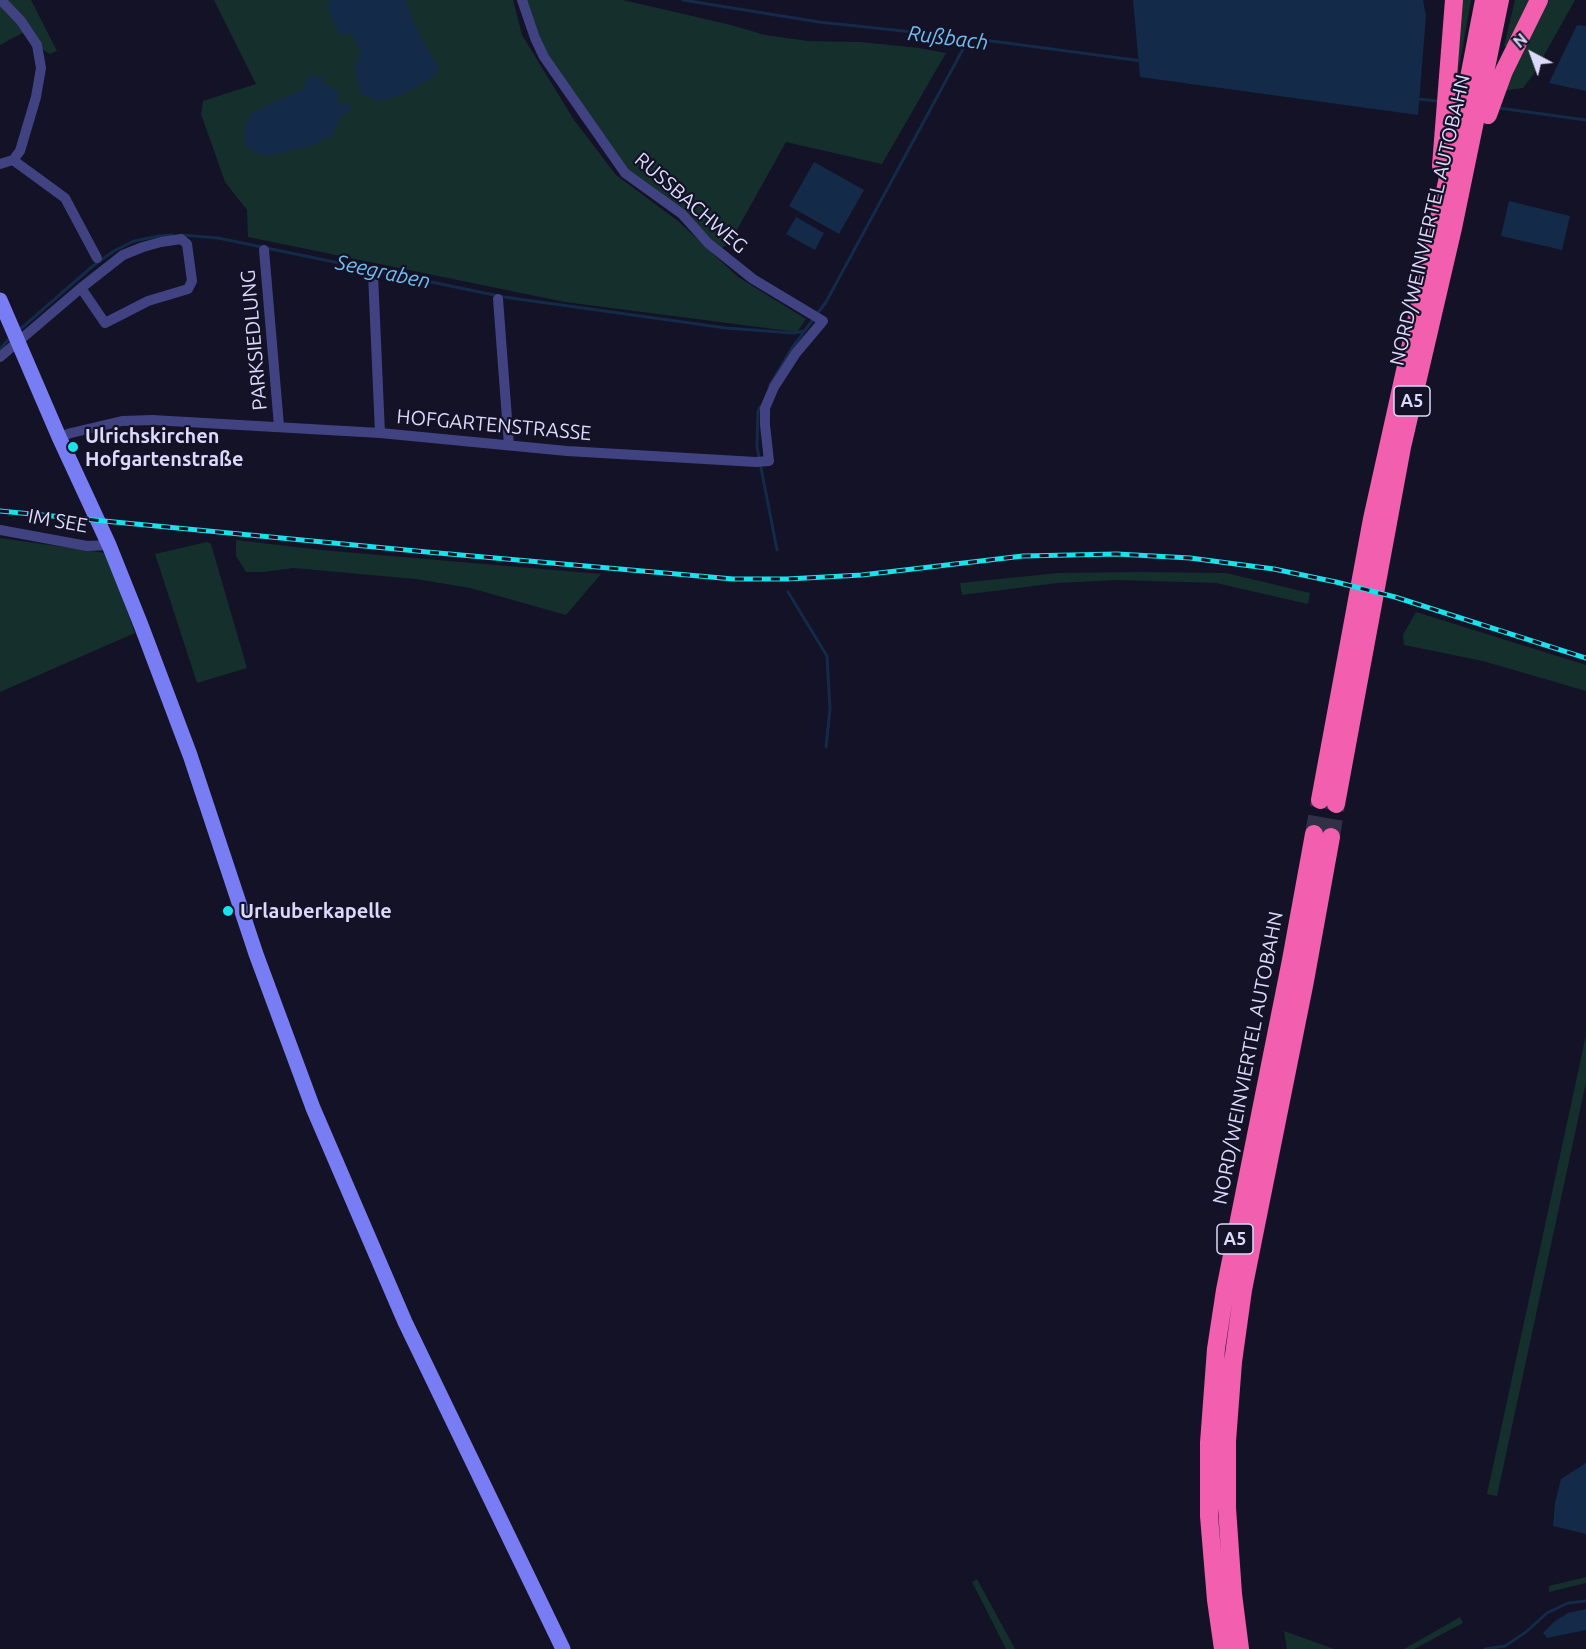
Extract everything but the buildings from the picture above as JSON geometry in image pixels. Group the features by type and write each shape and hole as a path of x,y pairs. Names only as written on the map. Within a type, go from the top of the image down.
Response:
{"highway":[{"path":"1445,227 1454,0"},
{"name":"NORD/WEINVIERTEL AUTOBAHN","path":"1445,227 1467,88 1484,0"},
{"name":"NORD/WEINVIERTEL AUTOBAHN","path":"1328,802 1374,509 1500,0"},
{"path":"1445,227 1516,42 1539,0"},
{"name":"NORD/WEINVIERTEL AUTOBAHN","path":"1223,1649 1216,1600 1209,1516 1209,1443 1216,1349 1225,1290 1291,960 1322,835 1305,981 1236,1330 1230,1397 1227,1481 1230,1560 1240,1649"}],"street":[{"path":"0,164 14,160 20,151 36,97 41,68 37,45 21,21 1,0"},
{"name":"RUSSBACHWEG","path":"522,0 544,57 625,173 682,214 708,243 753,279 817,318"},
{"path":"14,160 65,198 97,258"},
{"path":"0,357 16,335 123,255 161,242 181,239 187,244 192,281 188,289 148,301 105,323 81,288"},
{"name":"PARKSIEDLUNG","path":"264,250 279,426"},
{"path":"373,274 380,433"},
{"path":"498,299 509,445"},
{"path":"0,300 109,545 141,625 196,774 256,954 317,1119 405,1322 563,1649"},
{"name":"HOFGARTENSTRASSE","path":"59,437 122,422 152,420 279,426 509,445 769,461 765,408 774,387 817,318"},
{"name":"IM SEE","path":"0,530 87,546 109,545"}],"green space":[{"path":"0,0 31,0 57,51 50,54 35,45 26,31 0,45"},
{"path":"214,0 513,0 522,35 574,120 616,175 678,221 738,277 806,319 797,332 565,302 248,237 247,210 225,182 201,114 203,101 256,84"},
{"path":"526,0 623,0 765,35 808,41 860,42 946,53 882,164 786,142 729,244 722,248 627,169 546,53"},
{"path":"1461,0 1471,0 1454,96"},
{"path":"1515,0 1531,0 1508,46 1504,46"},
{"path":"1546,0 1575,0 1533,75 1523,88 1502,91"},
{"path":"0,538 106,553 135,633 0,692"},
{"path":"236,540 321,550 601,574 566,615 470,588 416,579 293,568 246,572 236,556"},
{"path":"207,542 211,544 247,668 197,683 155,554"},
{"path":"1058,573 1226,573 1310,593 1308,604 1216,583 1118,580 1058,583 962,595 960,583"},
{"path":"1416,612 1586,665 1586,691 1483,661 1404,645 1403,635"},
{"path":"1586,1035 1586,1082 1497,1496 1487,1494"},
{"path":"1586,1577 1586,1583 1549,1592 1549,1586"},
{"path":"977,1579 1015,1649 1006,1649 972,1582"},
{"path":"1460,1617 1463,1623 1414,1649 1404,1649"},
{"path":"1284,1631 1334,1649 1287,1649"}],"water":[{"path":"329,0 406,0 415,26 440,70 431,78 400,96 380,101 362,95 355,65 361,53 352,34 340,35 327,6"},
{"path":"1133,0 1423,0 1426,16 1418,115 1140,77"},
{"path":"1577,25 1586,26 1586,91 1549,83"},
{"path":"319,76 327,86 338,91 337,100 342,106 350,103 351,110 340,117 332,136 310,146 266,156 245,147 245,127 253,112 303,89 308,79"},
{"path":"814,162 864,190 839,234 789,206"},
{"path":"1509,201 1570,216 1562,250 1501,236"},
{"path":"796,217 824,233 815,250 786,234"},
{"path":"1586,1463 1586,1534 1553,1526 1555,1503 1561,1479"},
{"path":"1586,1609 1586,1630 1547,1638 1543,1633 1555,1621 1568,1613"}],"waterway":[{"name":"Rußbach","path":"683,0 819,22 969,38 1142,61"},
{"path":"770,385 792,348 826,302 969,38"},
{"name":"Rußbach","path":"1417,99 1438,101"},
{"name":"Rußbach","path":"1499,108 1586,120"},
{"name":"Seegraben","path":"18,331 94,265 114,251 134,241 172,235"},
{"name":"Seegraben","path":"181,235 218,238 504,297 726,328 793,333 804,331"},
{"name":"Seegraben","path":"0,349 11,337"},
{"path":"760,407 757,447 777,550"},
{"path":"788,592 827,656 830,709 826,747"},
{"path":"1485,1649 1505,1646 1526,1632 1547,1613 1568,1603 1586,1601"}],"tunnel":[{"path":"1314,834 1320,800"},
{"path":"1331,837 1336,804"}],"railway":[{"path":"0,511 733,579 862,575 1023,556 1117,554 1190,558 1274,569 1336,582 1395,597 1586,658"}],"place":[{"name":"Ulrichskirchen Hofgartenstraße","path":"73,447"},
{"name":"Urlauberkapelle","path":"228,911"}]}
